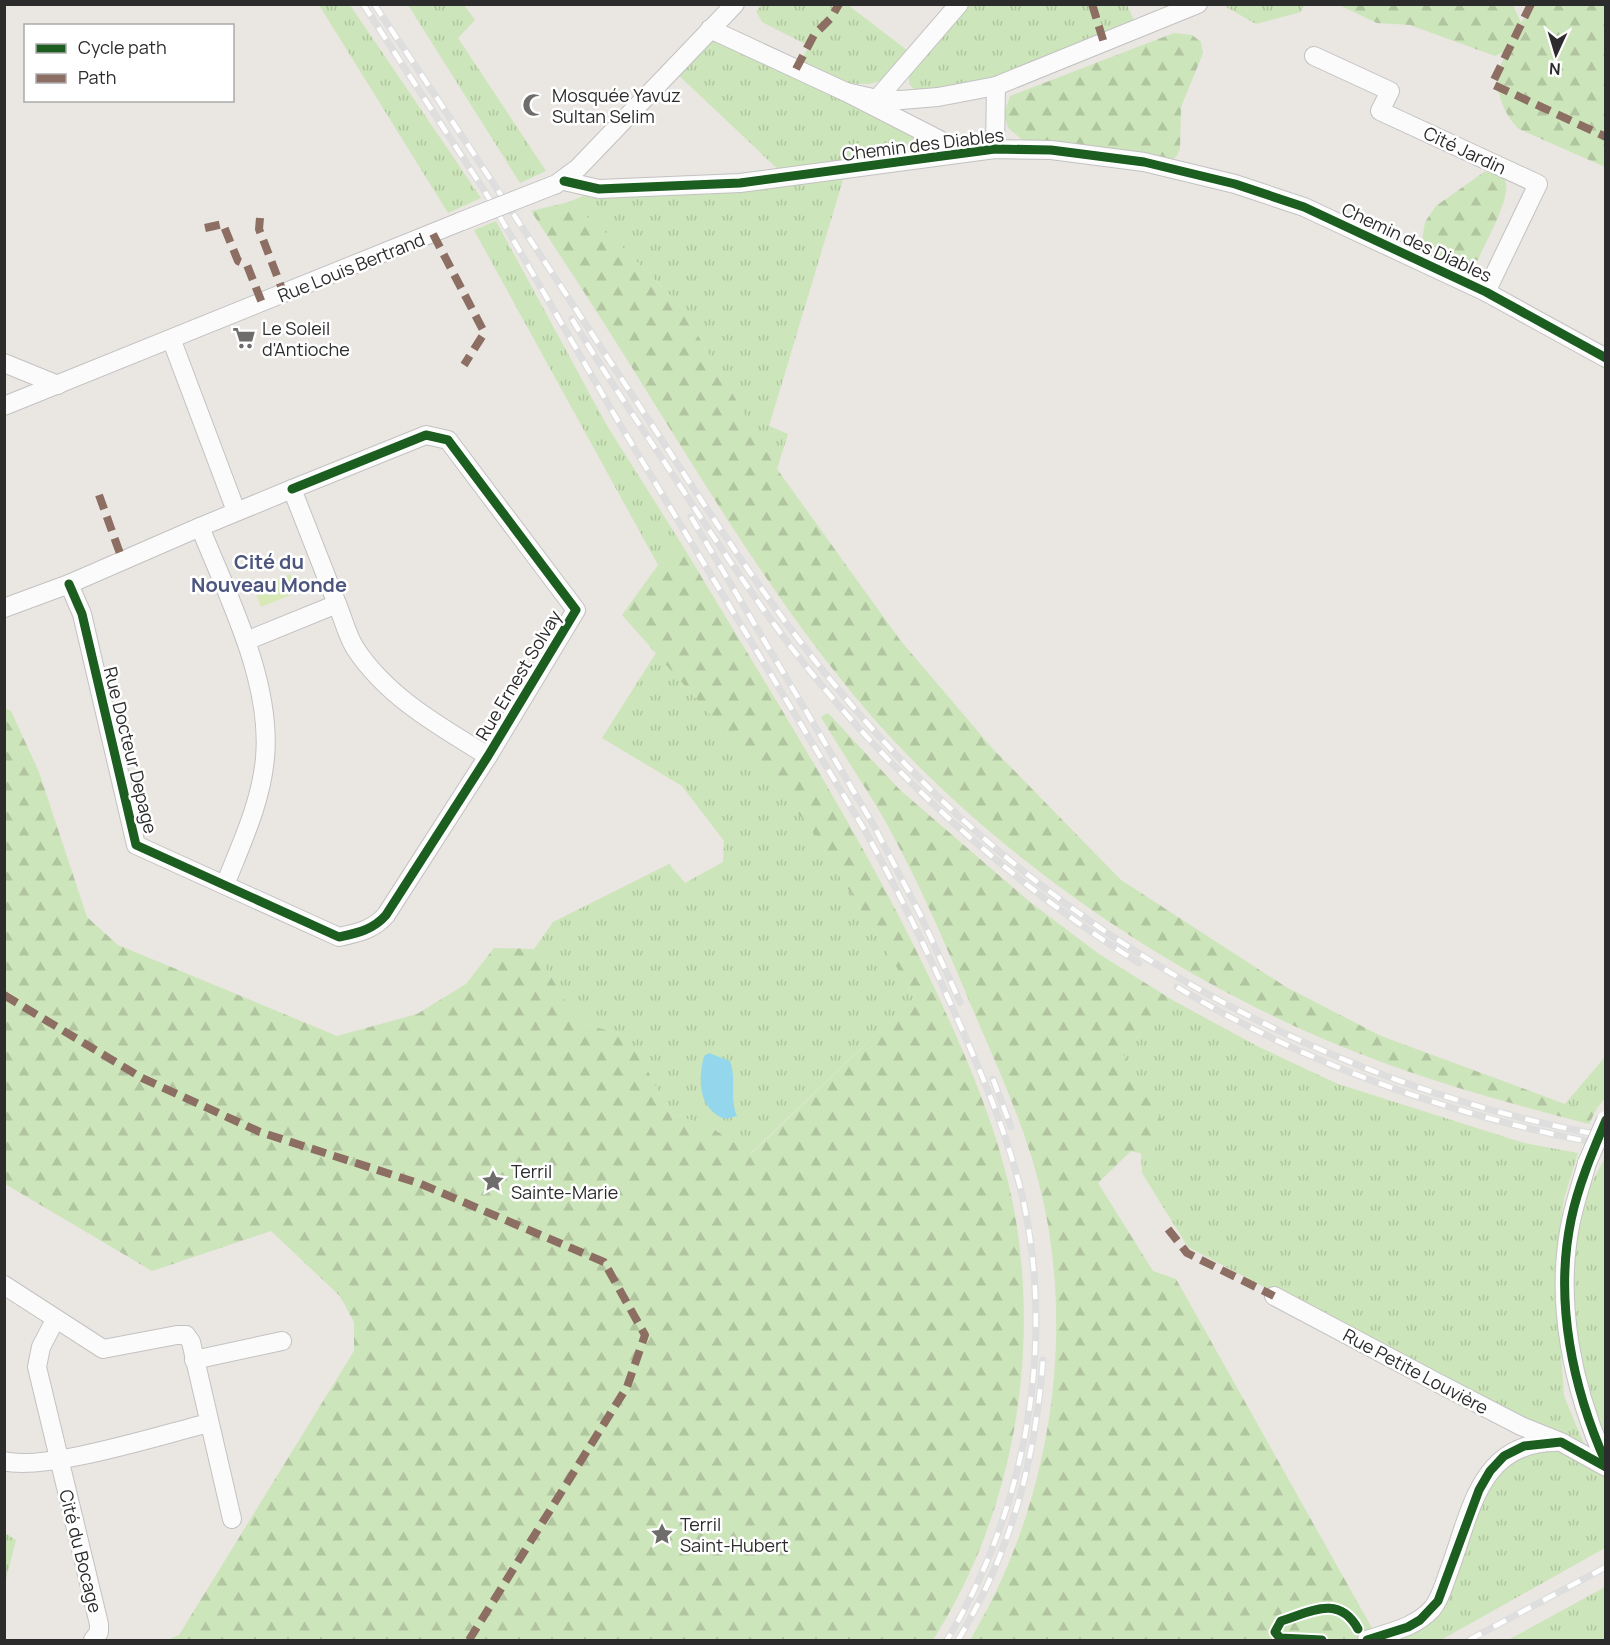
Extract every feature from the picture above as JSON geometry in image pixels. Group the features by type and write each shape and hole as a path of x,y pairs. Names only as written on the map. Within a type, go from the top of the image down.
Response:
{"street":[{"path":"559,183 735,4"},
{"path":"877,99 959,4"},
{"path":"846,92 877,99 938,97 996,86 1198,4"},
{"path":"710,29 846,92 965,153"},
{"name":"Cité Jardin","path":"1314,56 1390,91 1380,111 1538,184 1486,292"},
{"path":"995,149 996,86"},
{"name":"Chemin des Diables","path":"559,183 599,189 740,183 995,149 1098,154 1185,170 1304,207 1486,292 1605,358"},
{"name":"Rue Louis Bertrand","path":"4,406 172,341 559,183"},
{"path":"172,341 236,511"},
{"path":"4,363 58,385"},
{"name":"Rue Ernest Solvay","path":"292,489 426,435 448,440 576,610 488,756 378,924"},
{"path":"4,608 69,584 292,489 354,646 380,679 412,708 488,756"},
{"path":"200,527 246,641 262,711 266,757 254,811 225,885"},
{"name":"Rue Docteur Depage","path":"69,584 82,614 136,845 339,937 364,931 378,924"},
{"path":"246,641 338,604"},
{"path":"1605,1120 1587,1163 1570,1222 1565,1295 1576,1380 1605,1465"},
{"path":"4,1285 103,1349 186,1335 191,1342 232,1520"},
{"name":"Rue Petite Louvière","path":"1274,1296 1521,1426 1561,1442 1605,1465"},
{"name":"Cité du Bocage","path":"55,1320 41,1347 37,1368 99,1624 98,1637 93,1641"},
{"path":"194,1360 282,1341"},
{"path":"4,1461 28,1464 59,1459 209,1423"},
{"path":"1367,1641 1408,1627 1431,1610 1438,1601 1479,1490 1490,1471 1504,1456 1524,1446 1561,1442"}],"green space":[{"path":"1234,4 1304,5 1301,12 1256,24 1226,7"},
{"path":"319,5 350,5 481,198 448,213"},
{"path":"408,5 464,5 475,20 458,38 546,171 520,183"},
{"path":"762,5 848,5 912,54 891,74 875,83 857,84 828,79 965,153 846,170 769,426 788,434 777,469 680,305 621,246 569,202 599,189 785,176 672,69 710,29 796,69 809,46 762,22 756,11"},
{"path":"959,5 1127,5 1138,29 996,86 915,90 909,84 909,74"},
{"path":"1339,5 1513,5 1521,23 1531,5 1605,5 1605,167 1519,129 1514,123 1501,101 1498,84 1498,76 1508,50 1495,56 1410,25 1377,23"},
{"path":"1174,33 1192,35 1201,42 1203,53 1181,107 1180,149 1176,157 1162,166 1035,150 1008,128 1004,114 1010,96"},
{"path":"1484,172 1501,175 1505,180 1506,191 1500,211 1478,260 1469,267 1443,258 1426,246 1422,241 1425,222 1436,206"},
{"path":"569,202 621,246 680,305 777,469 900,640 992,748 1121,880 1286,987 1381,1036 1565,1104 1597,1108 1589,1124 1411,1073 1287,1022 1220,989 1155,951 1091,909 971,816 917,765 868,712 837,675 752,558 531,211"},
{"path":"496,221 606,424 684,548 658,565 474,230"},
{"name":"Terril Sainte-Marie","path":"684,548 814,763 905,928 933,985 982,1097 1009,1185 1022,1270 1024,1325 1021,1380 1013,1435 1000,1489 983,1542 960,1592 933,1640 167,1640 179,1635 354,1351 354,1322 340,1296 271,1231 152,1271 5,1184 5,708 11,711 39,772 87,917 118,945 337,1036 417,1014 466,984 494,948 534,949 579,1023 618,1033 641,1057 669,1113 709,1126 751,1154 915,997 809,826 622,615 658,565"},
{"path":"290,574 298,592 261,607 254,589"},
{"path":"656,653 809,826 915,997 750,1154 709,1126 669,1113 641,1057 618,1033 579,1023 534,949 553,922 669,864 685,883 723,862 724,841 682,786 602,738"},
{"path":"828,713 900,790 1030,902 1099,954 1174,1001 1121,1051 1164,1124 1152,1156 1131,1151 1098,1183 1153,1271 1176,1279 1377,1640 970,1640 996,1591 1018,1540 1035,1486 1047,1432 1054,1376 1056,1320 1053,1264 1045,1209 1039,1182 1013,1104 945,943 889,829 821,717"},
{"path":"1174,1001 1259,1047 1338,1084 1524,1143 1578,1153 1564,1199 1555,1265 1564,1396 1584,1444 1524,1424 1188,1247 1142,1173 1141,1153 1152,1156 1121,1051"},
{"path":"1605,1057 1605,1098 1597,1108 1565,1104"},
{"path":"1605,1158 1605,1434 1593,1435 1576,1380 1570,1222"},
{"path":"1544,1442 1605,1467 1605,1548 1441,1640 1377,1640 1420,1620 1490,1471"},
{"path":"5,1533 16,1540 5,1583"},
{"path":"1605,1587 1605,1640 1508,1640"}],"water":[{"path":"709,1053 730,1061 737,1116 725,1119 709,1108 705,1101 701,1075 704,1056"}],"railway":[{"path":"363,4 489,198 618,421 864,829 935,968 1001,1126 1022,1195 1032,1252 1036,1309 1034,1367 1027,1425 1014,1481 997,1536 974,1589 947,1640"},
{"path":"374,4 749,571 831,681 936,795 1017,866 1105,931 1198,989 1295,1038 1396,1080 1500,1112 1606,1136"},
{"path":"572,319 620,396 731,562 794,651 831,696 911,782 997,861 1090,931 1139,963"},
{"path":"691,517 873,824 920,914 960,1002"},
{"path":"1177,987 1278,1041 1384,1085 1494,1120 1606,1145"},
{"path":"993,1079 1011,1127"},
{"path":"958,1640 993,1573 1017,1505 1034,1434 1043,1360"},
{"path":"1469,1640 1606,1567"}],"marked path":[{"path":"796,69 814,35 831,18 839,4"},
{"path":"1092,4 1104,43"},
{"path":"1531,4 1492,84 1606,137"},
{"path":"260,218 259,229 284,294"},
{"path":"205,228 223,224 238,261 247,265 262,303"},
{"path":"433,234 483,330 483,335 464,365"},
{"path":"99,495 122,559"},
{"path":"4,995 142,1078 260,1132 421,1184 604,1262 645,1335 627,1387 469,1640"},
{"path":"1168,1229 1187,1253 1274,1296"}],"cycle path":[{"path":"564,181 599,189 740,183 995,149 1051,150 1144,162 1235,184 1304,207 1486,292 1606,358"},
{"path":"69,584 82,614 136,845 339,937 364,930 376,924 386,915 488,756 576,610 448,440 426,435 292,489"},
{"path":"1606,1120 1577,1195 1566,1251 1565,1282 1566,1313 1576,1375 1594,1435 1606,1463"},
{"path":"1367,1640 1408,1627 1420,1620 1438,1601 1479,1490 1490,1471 1504,1456 1524,1446 1561,1442 1606,1467"},
{"path":"1322,1640 1280,1638 1275,1632 1281,1621 1323,1609 1342,1612 1358,1629"}],"place":[{"name":"Mosquée Yavuz Sultan Selim","path":"534,105"},
{"name":"Le Soleil d'Antioche","path":"244,338"},
{"name":"Terril Sainte-Marie","path":"493,1181"},
{"name":"Terril Saint-Hubert","path":"662,1534"}],"district":[{"name":"Cité du Nouveau Monde","path":"269,572"}]}
